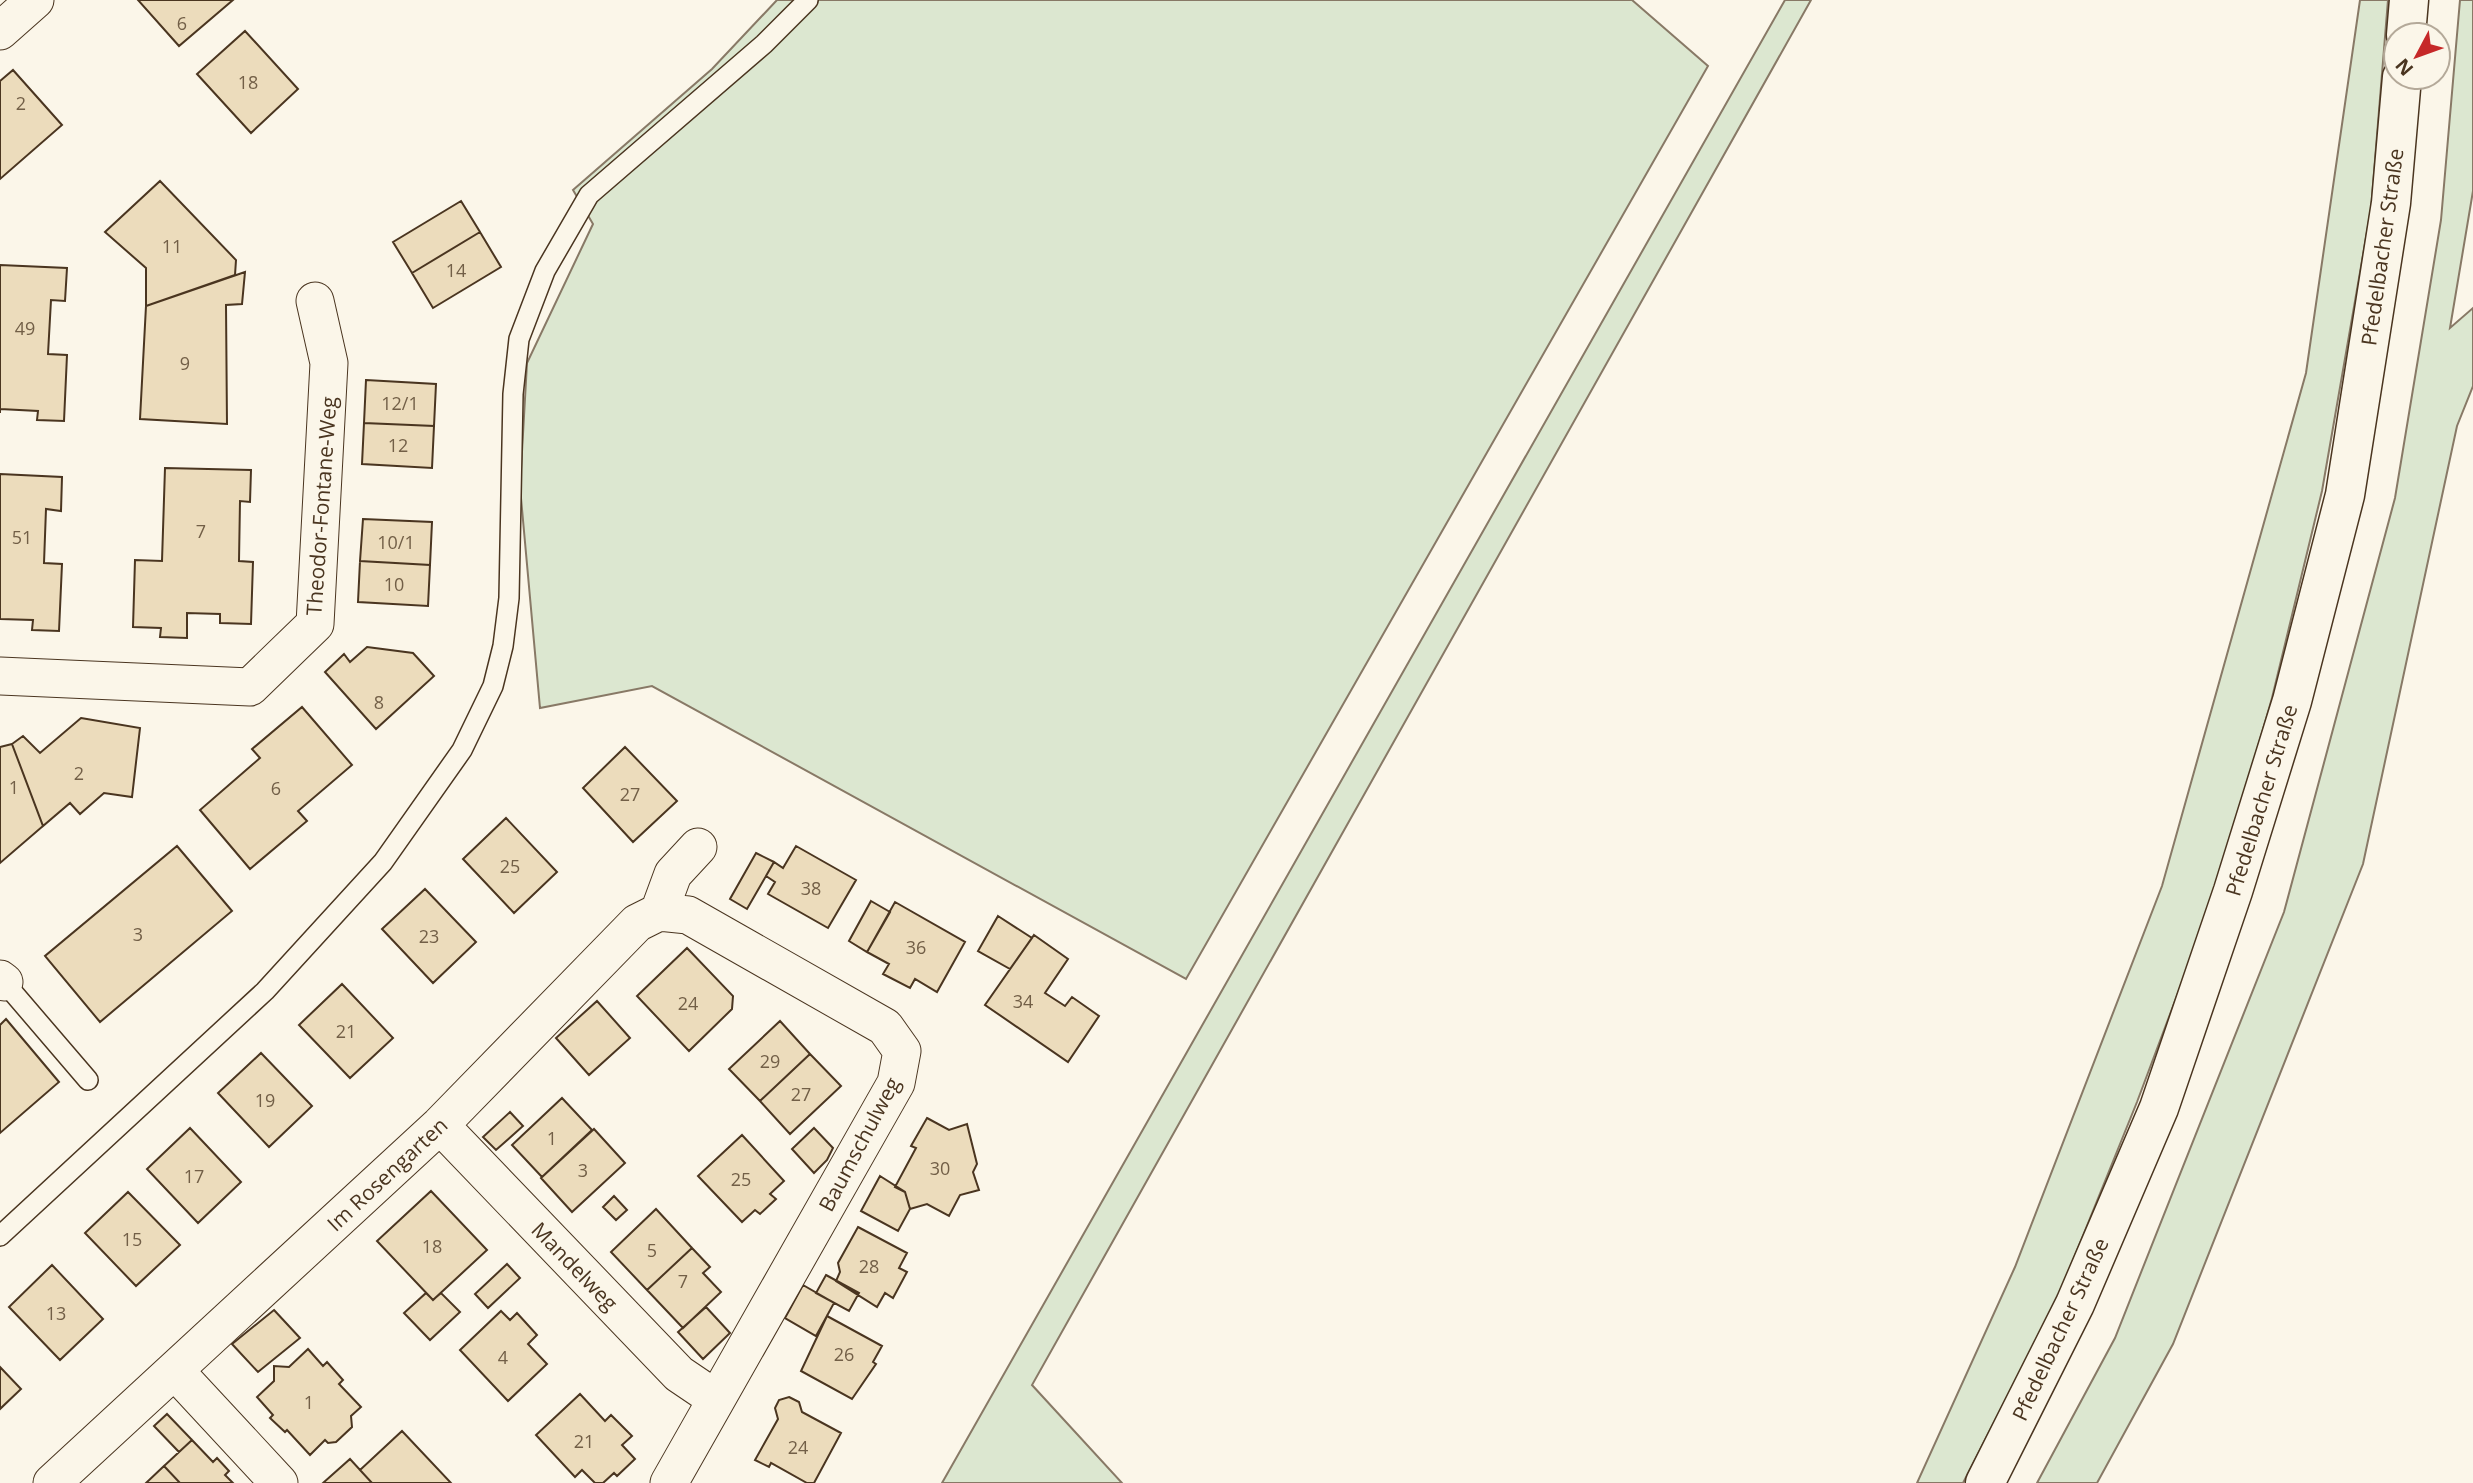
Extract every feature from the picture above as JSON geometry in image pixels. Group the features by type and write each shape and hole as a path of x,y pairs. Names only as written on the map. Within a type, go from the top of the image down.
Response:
{"main road":[{"path":"2407,21 2409,0"},
{"name":"Pfedelbacher Straße","path":"1985,1483 2075,1304 2159,1108 2233,891 2292,701 2345,495 2392,203 2401,91"}],"street":[{"path":"0,31 35,0"},
{"name":"Theodor-Fontane-Weg","path":"0,676 250,687 315,624 330,363 315,301"},
{"path":"659,912 673,874 698,848"},
{"name":"Im Rosengarten","path":"52,1483 176,1372 440,1125 637,923 659,912"},
{"name":"Baumschulweg","path":"659,912 688,915 862,1013 885,1027 902,1051 896,1083 669,1483"},
{"name":"Mandelweg","path":"440,1125 679,1374 716,1399"},
{"path":"176,1372 279,1483"}],"lane":[{"path":"0,1237 265,990 383,862 462,750 493,686 503,646 509,598 513,394 519,339 545,271 589,195 764,44 808,0"},
{"path":"2,981 88,1080"}],"green space":[{"path":"777,0 1632,0 1708,66 1186,979 652,686 540,708 520,487 527,363 593,224 573,190 712,69"},
{"path":"1785,0 1811,0 1032,1385 1122,1483 942,1483"},
{"path":"2360,0 2388,0 2386,21 2382,21 2382,74 2371,209 2322,491 2272,698 2216,892 2137,1102 2057,1300 1963,1483 1917,1483 2015,1267 2162,886 2306,373"},
{"path":"2460,0 2473,0 2473,191 2450,328 2473,308 2473,386 2457,426 2363,864 2173,1344 2097,1483 2037,1483 2115,1338 2284,912 2395,498 2441,220"}],"building":[{"path":"138,0 233,0 179,46"},
{"path":"245,31 298,89 251,133 197,74"},
{"path":"13,70 62,125 0,179 0,81"},
{"path":"160,181 236,260 235,275 146,306 146,268 105,232"},
{"path":"461,201 480,232 412,273 393,242"},
{"path":"480,232 501,267 433,308 412,273"},
{"path":"0,265 67,268 65,301 51,300 48,354 67,355 64,421 37,420 38,411 0,409"},
{"path":"245,272 242,304 226,305 227,424 140,419 146,306"},
{"path":"366,380 436,384 434,426 364,423"},
{"path":"364,423 434,426 432,468 362,464"},
{"path":"165,468 251,470 250,502 240,501 239,561 253,562 251,624 220,623 220,614 187,613 187,638 160,637 161,628 133,627 135,560 162,561"},
{"path":"0,474 62,477 61,511 46,509 44,563 62,564 59,631 32,630 33,620 0,619"},
{"path":"363,519 432,522 430,565 360,561"},
{"path":"360,561 430,565 428,606 358,602"},
{"path":"367,647 413,653 434,676 376,729 325,672 344,654 350,662"},
{"path":"302,707 352,765 298,811 307,821 250,869 200,810 260,758 252,749"},
{"path":"81,718 140,728 132,797 104,793 80,814 70,803 43,826 12,744 23,736 40,753"},
{"path":"12,744 43,826 0,863 0,747"},
{"path":"625,747 677,801 633,842 583,788"},
{"path":"506,818 557,872 514,913 463,859"},
{"path":"177,846 232,911 100,1022 45,956"},
{"path":"796,846 856,880 828,928 768,894 775,882 766,876 774,862 783,868"},
{"path":"756,853 774,862 747,909 730,899"},
{"path":"425,889 476,942 433,983 382,929"},
{"path":"871,901 890,912 867,952 849,941"},
{"path":"895,902 965,942 937,992 915,979 910,988 883,974 889,964 867,952"},
{"path":"998,916 1032,938 1010,969 978,951"},
{"path":"1034,935 1068,959 1045,993 1065,1006 1072,997 1099,1016 1068,1062 985,1005"},
{"path":"687,948 733,996 732,1009 689,1051 637,996"},
{"path":"342,984 393,1038 350,1078 299,1025"},
{"path":"597,1001 630,1038 589,1075 556,1038"},
{"path":"6,1019 59,1082 0,1133 0,1025"},
{"path":"780,1021 810,1054 760,1101 729,1069"},
{"path":"261,1053 312,1106 269,1147 218,1093"},
{"path":"810,1054 841,1086 790,1134 760,1101"},
{"path":"562,1098 592,1130 542,1177 512,1145"},
{"path":"510,1112 523,1126 496,1150 483,1137"},
{"path":"927,1118 949,1130 967,1124 977,1164 973,1172 979,1190 960,1195 949,1216 927,1204 910,1209 905,1192 895,1187 916,1148 911,1146"},
{"path":"190,1128 241,1182 198,1223 147,1169"},
{"path":"814,1128 833,1148 827,1160 814,1173 792,1149"},
{"path":"594,1129 625,1163 572,1212 541,1178"},
{"path":"742,1135 784,1181 770,1194 776,1199 760,1214 755,1210 742,1222 698,1176"},
{"path":"880,1176 905,1192 910,1209 898,1231 861,1211"},
{"path":"431,1191 487,1250 433,1300 377,1241"},
{"path":"128,1192 180,1245 136,1286 85,1233"},
{"path":"614,1196 627,1210 616,1220 603,1207"},
{"path":"656,1209 692,1248 647,1290 611,1252"},
{"path":"858,1227 907,1253 899,1268 907,1272 893,1298 885,1293 877,1307 836,1281 840,1272 838,1263"},
{"path":"692,1248 710,1267 703,1273 721,1292 683,1328 647,1290"},
{"path":"507,1264 520,1278 488,1308 475,1294"},
{"path":"52,1265 103,1319 60,1360 9,1307"},
{"path":"826,1275 859,1293 849,1311 816,1293"},
{"path":"803,1285 834,1303 816,1336 785,1318"},
{"path":"426,1293 433,1300 441,1293 460,1312 430,1340 404,1313"},
{"path":"706,1307 730,1333 703,1359 678,1332"},
{"path":"274,1310 300,1338 258,1372 232,1344"},
{"path":"501,1311 510,1320 517,1313 537,1335 528,1344 547,1364 508,1401 460,1350"},
{"path":"827,1316 882,1346 873,1362 876,1364 852,1399 801,1371"},
{"path":"308,1349 323,1366 327,1362 343,1380 339,1384 361,1407 351,1416 352,1427 336,1442 328,1443 325,1440 310,1455 287,1430 285,1432 270,1418 273,1415 257,1397 274,1381 274,1366 289,1367"},
{"path":"0,1367 21,1389 0,1409"},
{"path":"580,1394 605,1421 611,1415 632,1436 622,1445 635,1459 617,1476 614,1473 603,1483 595,1483 582,1470 575,1477 536,1435"},
{"path":"789,1397 799,1402 802,1412 841,1433 814,1483 807,1483 771,1463 769,1467 755,1460 778,1419 775,1408 779,1400"},
{"path":"167,1414 192,1440 179,1452 154,1426"},
{"path":"402,1431 451,1483 372,1483 360,1470"},
{"path":"192,1440 213,1462 217,1458 229,1471 225,1475 233,1483 180,1483 164,1466"},
{"path":"350,1459 372,1483 323,1483"},
{"path":"164,1466 180,1483 146,1483"}]}
